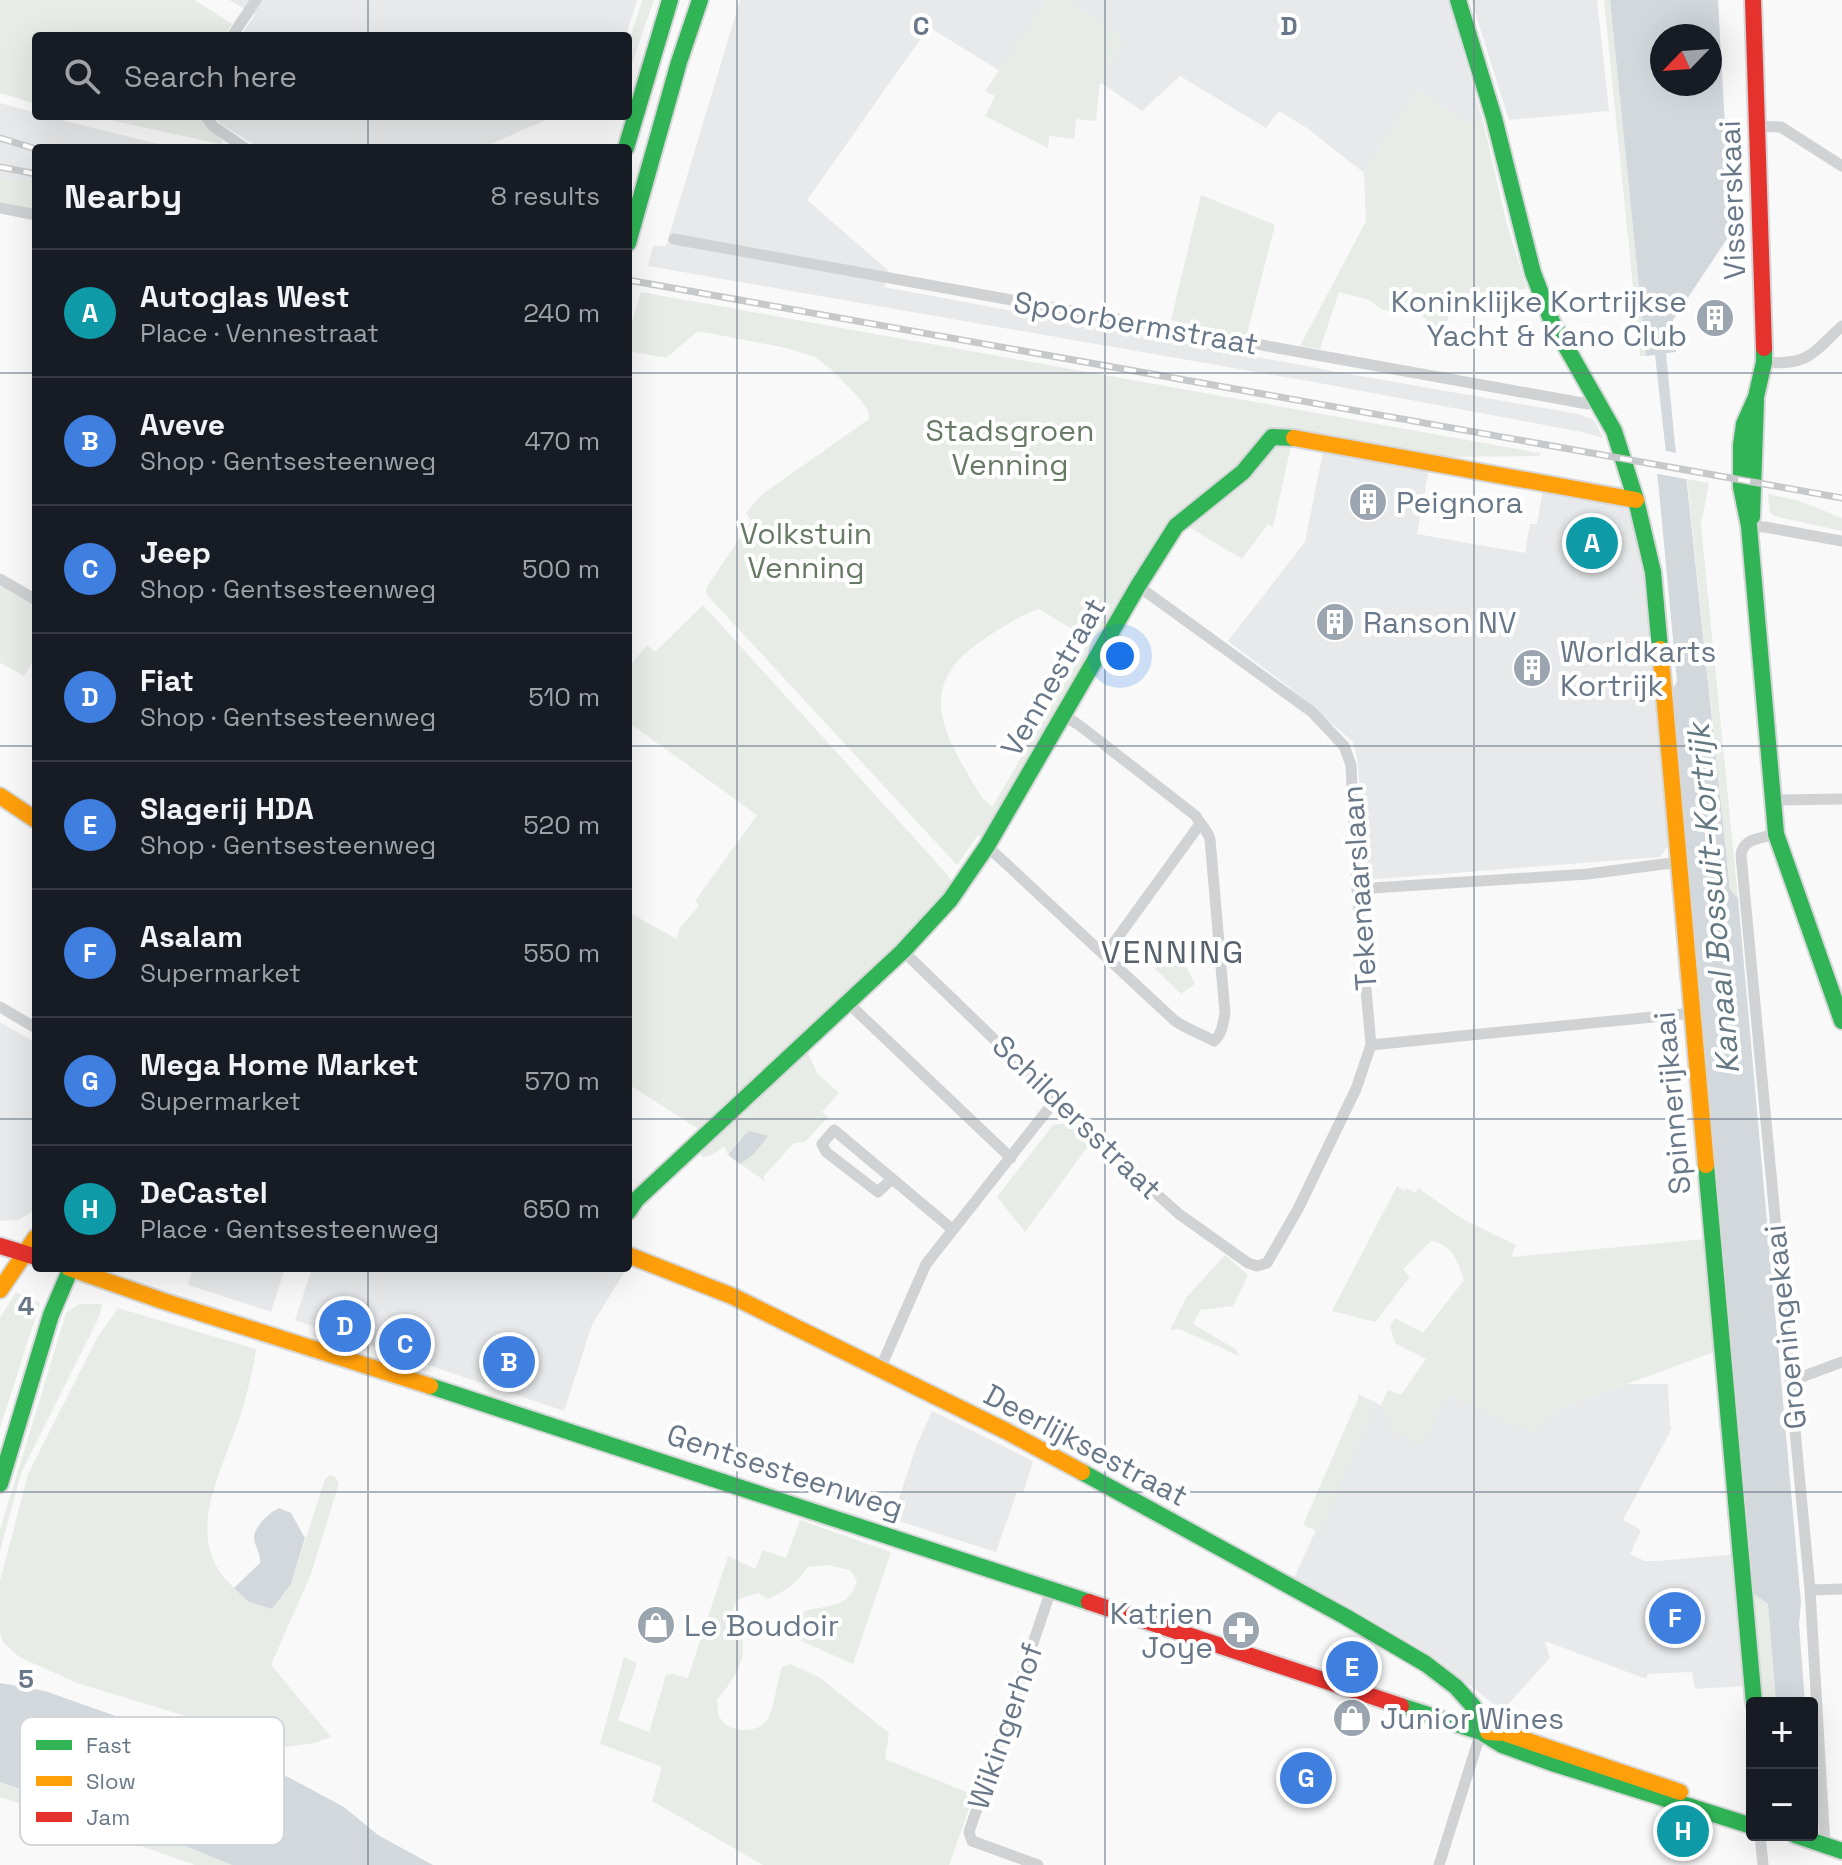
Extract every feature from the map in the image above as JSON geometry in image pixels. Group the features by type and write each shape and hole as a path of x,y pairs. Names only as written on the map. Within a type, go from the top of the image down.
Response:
{"main road":[{"path":"627,144 670,0"},
{"path":"632,229 679,62 700,0"},
{"name":"Spinnerijkaai","path":"1458,0 1494,118 1537,284 1552,322 1614,431 1636,500 1653,572 1753,1697"},
{"name":"Visserskaai","path":"1753,0 1764,362 1756,397 1744,424 1741,487 1749,526 1776,834 1838,999 1842,1021"},
{"name":"Vennestraat","path":"632,1206 903,951 950,900 987,846 1176,526 1243,472 1272,437 1405,457 1636,500"},
{"path":"0,796 32,817"},
{"path":"0,1246 30,1256 0,1290"},
{"name":"Deerlijksestraat","path":"632,1257 732,1296 1006,1431 1426,1664 1466,1696 1478,1718 1481,1732"},
{"path":"0,1484 51,1315 68,1272"},
{"name":"Gentsesteenweg","path":"81,1272 163,1301 564,1428 1481,1732 1502,1745 1552,1763 1746,1824"},
{"name":"Gentsesteenweg","path":"1481,1732 1504,1733 1746,1812"},
{"path":"1812,1841 1842,1851"}],"street":[{"path":"235,32 256,0"},
{"path":"208,120 239,144"},
{"path":"1756,126 1781,127 1842,166"},
{"path":"0,208 32,214"},
{"name":"Spoorbermstraat","path":"674,239 1557,399 1588,404 1597,399"},
{"path":"1764,362 1797,363 1842,326"},
{"path":"1749,526 1842,541"},
{"path":"0,579 32,598"},
{"name":"Tekenaarslaan","path":"1138,586 1312,712 1344,746 1351,765 1357,889 1371,1045 1356,1089 1298,1209 1276,1252 1263,1266"},
{"path":"987,846 1174,1020 1214,1041 1221,1033 1225,1013 1207,829 1196,816 1063,715"},
{"path":"1773,800 1842,799"},
{"path":"1105,955 1200,824"},
{"name":"Groeningekaai","path":"1776,834 1743,845 1741,855 1810,1590 1824,1845"},
{"path":"1357,889 1588,874 1679,862"},
{"name":"Schildersstraat","path":"903,951 1179,1214 1248,1263 1263,1266"},
{"path":"848,1003 1011,1158"},
{"path":"0,1007 32,1026"},
{"path":"1371,1045 1693,1013"},
{"path":"880,1369 926,1264 1057,1098"},
{"path":"892,1179 878,1192 826,1152 822,1144 834,1130 952,1229"},
{"path":"1791,1381 1842,1362"},
{"path":"1810,1590 1842,1589"},
{"name":"Wikingerhof","path":"1038,1865 972,1841 969,1832 1051,1590"},
{"path":"1439,1865 1481,1732"},
{"path":"1761,1841 1763,1865"},
{"path":"1840,1865 1842,1858"}],"shaded area":[{"path":"229,0 637,0 627,32 244,32 255,15"},
{"path":"740,0 1048,0 1000,71 929,27 807,200 889,271 884,287 1578,414 1594,420 1603,438 1308,381 648,266 653,246 666,246"},
{"path":"1067,0 1448,0 1483,121 1467,123 1418,91 1364,173 1307,128 1279,111 1266,128 1180,76 1142,111 1100,82 1122,39"},
{"path":"1471,0 1597,0 1609,111 1509,120"},
{"path":"0,103 32,112 32,120 62,120 158,144 32,144 32,203 0,197"},
{"path":"217,120 546,120 491,144 254,144"},
{"path":"1323,452 1429,469 1417,534 1525,553 1530,524 1537,524 1543,489 1621,502 1630,510 1642,536 1671,842 1660,857 1364,880 1362,815 1353,742 1289,687 1228,641 1305,542"},
{"path":"0,1022 32,1041 32,1210 18,1220 0,1221"},
{"path":"192,1272 284,1272 271,1312 188,1285"},
{"path":"311,1272 624,1272 592,1325 564,1411 295,1320"},
{"path":"1627,1384 1668,1384 1672,1428 1623,1520 1641,1530 1630,1554 1645,1561 1658,1561 1737,1554 1745,1686 1695,1689 1692,1672 1648,1674 1646,1679 1545,1641 1550,1658 1502,1711 1437,1659 1294,1578 1316,1530 1319,1531 1375,1402 1387,1409 1446,1393 1533,1433 1555,1410"},
{"path":"932,1411 1033,1461 1023,1493 1017,1492 996,1552 892,1519 916,1447"}],"green space":[{"path":"0,0 195,0 232,24 227,32 32,32 32,103 0,93"},
{"path":"642,0 654,0 632,63 632,32"},
{"path":"1048,0 1067,0 1122,39 1100,82 1096,121 1076,119 1074,139 1049,136 1048,148 985,116 995,96 985,91"},
{"path":"1604,0 1610,0 1646,356 1640,356"},
{"path":"1418,91 1467,123 1483,121 1507,225 1527,289 1462,294 1441,331 1414,310 1382,310 1369,300 1339,292 1320,349 1300,346 1366,221 1364,173"},
{"path":"109,120 200,120 223,141 220,144"},
{"path":"0,177 32,182 32,211 0,206"},
{"path":"1201,195 1275,225 1246,338 1171,320"},
{"path":"641,292 1540,453 1540,456 1432,457 1276,428 1269,431 1257,441 1226,482 1173,523 1154,543 982,838 978,835 957,865 707,595 706,588 751,521 746,513 760,496 869,419 868,410 832,370 815,357 786,348 698,331 666,358 632,352 632,322","holes":["1039,609 1090,640 992,807 982,798 948,736 942,717 941,697 946,679 959,660 980,642"]},
{"path":"1281,443 1291,446 1273,527 1268,524 1242,559 1187,526 1251,475 1268,453"},
{"path":"1687,479 1709,483 1701,525 1738,898 1730,890"},
{"path":"1768,494 1800,501 1842,518 1842,531 1774,516 1770,512"},
{"path":"0,583 32,601 32,662 24,676 0,663"},
{"path":"703,605 955,886 854,986 700,1130 632,1087 632,914 677,939 679,929 699,906 695,901 757,815 632,725 632,663 647,645 655,652"},
{"path":"1178,951 1195,984 1181,994 1154,968"},
{"path":"808,1053 817,1073 839,1093 822,1112 828,1117 805,1142 794,1143 764,1176 765,1181 740,1164 754,1154 767,1136 747,1135 728,1155 724,1146 712,1155 702,1157 699,1150"},
{"path":"1068,1124 1089,1145 1025,1232 997,1197 1053,1125"},
{"path":"1397,1186 1416,1193 1418,1188 1464,1220 1516,1245 1511,1257 1705,1239 1717,1351 1555,1410 1533,1433 1446,1393 1421,1446 1390,1428 1387,1409 1381,1405 1388,1390 1401,1395 1426,1359 1395,1343 1390,1326 1395,1318 1423,1333 1464,1280 1453,1255 1444,1246 1431,1241 1403,1269 1410,1277 1375,1322 1332,1311"},
{"path":"1225,1255 1248,1275 1233,1306 1200,1310 1193,1324 1237,1350 1239,1356 1180,1329 1170,1330 1186,1298"},
{"path":"16,1292 40,1303 0,1428 0,1318"},
{"path":"79,1304 102,1304 100,1315 21,1473 0,1551 0,1530 66,1313"},
{"path":"118,1308 256,1349 243,1406 210,1502 207,1524 209,1545 216,1566 231,1585 254,1603 272,1609 291,1584 325,1479 330,1475 339,1483 311,1574 271,1665 331,1737 287,1747 284,1746 284,1717 189,1717 77,1683 19,1657 4,1643 0,1634 0,1581 28,1474 98,1336"},
{"path":"1358,1394 1375,1402 1319,1532 1303,1525"},
{"path":"800,1520 891,1552 853,1664 801,1641 792,1630 795,1616 839,1603 852,1592 857,1581 850,1570 827,1565 808,1567 785,1590 767,1599 759,1593 738,1599 733,1609 742,1636 742,1658 733,1678 717,1700 719,1716 738,1729 759,1727 769,1717 782,1667 790,1664 819,1677 889,1733 885,1759 974,1795 949,1865 763,1865 652,1801 662,1767 600,1744 624,1657 637,1663 618,1720 649,1732 666,1675 688,1678 728,1556 755,1569 763,1550 786,1558"},
{"path":"1754,1594 1768,1604 1776,1697 1761,1697"},
{"path":"0,1782 20,1789 20,1804 0,1797"},
{"path":"138,1845 183,1845 232,1865 195,1865"}],"water":[{"name":"Kanaal Bossuit-Kortrijk","path":"1610,0 1718,0 1719,24 1650,24 1650,96 1722,96 1722,72 1731,233 1673,320 1676,352 1666,353 1677,464 1685,466 1730,890 1738,898 1801,1603 1799,1624 1805,1697 1776,1697 1768,1604 1754,1594 1672,691 1677,681 1656,460 1666,462 1666,453 1655,355 1646,356"},
{"path":"750,1131 768,1136 754,1154 740,1164 728,1155"},
{"path":"279,1508 291,1513 305,1538 291,1584 272,1609 249,1602 234,1588 260,1563 254,1538 256,1529"},
{"path":"0,1683 45,1691 118,1717 20,1717 20,1789 0,1782"},
{"path":"284,1776 344,1807 378,1835 433,1865 232,1865 183,1845 284,1845"}],"pier":[{"path":"1662,450 1681,454 1681,461 1689,464 1691,480 1653,473 1652,459 1662,457"}],"railway":[{"path":"0,138 32,148"},
{"path":"0,167 32,173"},
{"path":"632,281 1842,498"}],"traffic: fast":[{"path":"627,144 670,0"},
{"path":"632,229 679,62 700,0"},
{"path":"1458,0 1494,118 1533,273 1552,322 1614,431 1636,500 1653,572 1660,649"},
{"path":"1764,348 1756,397 1744,424 1741,487 1749,526 1776,834 1842,1021"},
{"path":"1752,517 1756,401"},
{"path":"632,1206 903,951 950,900 987,846 1176,526 1243,472 1272,437 1294,438"},
{"path":"1706,1165 1753,1697"},
{"path":"0,1484 51,1315 69,1272"},
{"path":"430,1386 1089,1602"},
{"path":"1082,1472 1426,1664 1456,1687 1473,1706 1481,1732"},
{"path":"1401,1706 1481,1732 1502,1745 1552,1763 1746,1824"},
{"path":"1813,1841 1842,1851"}],"traffic: slow":[{"path":"1294,438 1636,500"},
{"path":"1660,649 1706,1165"},
{"path":"0,796 32,817"},
{"path":"0,1290 32,1243"},
{"path":"632,1257 732,1296 1006,1431 1082,1472"},
{"path":"80,1272 430,1386"},
{"path":"1488,1732 1504,1733 1680,1792"}],"traffic: jam":[{"path":"1753,0 1764,348"},
{"path":"0,1246 32,1256"},
{"path":"1089,1602 1401,1706"}],"place":[{"name":"Koninklijke Kortrijkse Yacht & Kano Club","path":"1715,318"},
{"name":"Peignora","path":"1368,502"},
{"name":"Autoglas West","path":"1592,543"},
{"name":"Ranson NV","path":"1335,622"},
{"name":"Worldkarts Kortrijk","path":"1532,668"},
{"name":"Fiat","path":"345,1326"},
{"name":"Jeep","path":"405,1344"},
{"name":"Aveve","path":"509,1362"},
{"name":"Asalam","path":"1675,1618"},
{"name":"Le Boudoir","path":"656,1625"},
{"name":"Katrien Joye","path":"1241,1630"},
{"name":"Slagerij HDA","path":"1352,1667"},
{"name":"Junior Wines","path":"1352,1718"},
{"name":"Mega Home Market","path":"1306,1778"},
{"name":"DeCastel","path":"1683,1831"}],"district":[{"name":"VENNING","path":"1173,952"}],"park label":[{"name":"Stadsgroen Venning","path":"1010,447"},
{"name":"Volkstuin Venning","path":"806,550"}]}
